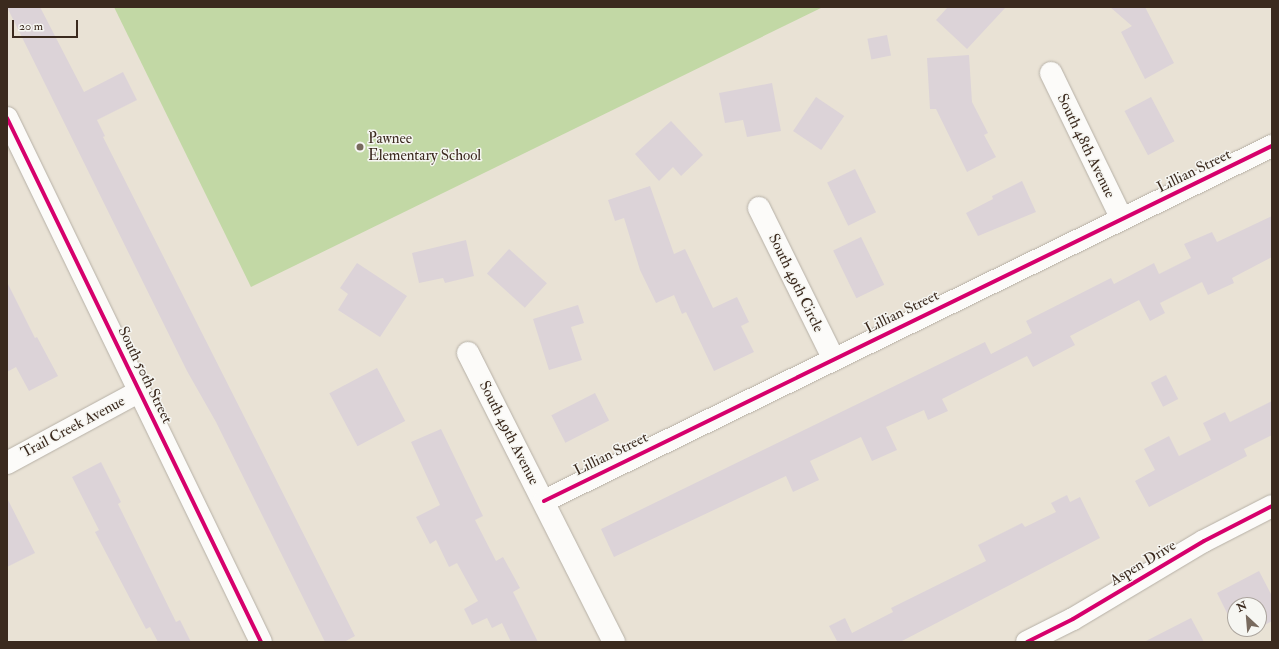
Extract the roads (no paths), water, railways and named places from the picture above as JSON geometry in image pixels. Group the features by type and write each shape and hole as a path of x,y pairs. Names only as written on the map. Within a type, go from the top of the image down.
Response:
{"street":[{"name":"South 48th Avenue","path":"1050,73 1122,220"},
{"name":"South 50th Street","path":"7,118 261,642"},
{"name":"Lillian Street","path":"544,501 833,358 1122,220 1272,146"},
{"name":"South 49th Circle","path":"759,208 833,358"},
{"name":"South 49th Avenue","path":"468,353 614,642"},
{"name":"Trail Creek Avenue","path":"7,463 140,391"},
{"name":"Aspen Drive","path":"1027,642 1073,619 1204,541 1272,506"}],"place":[{"name":"Pawnee Elementary School","path":"360,147"}]}
